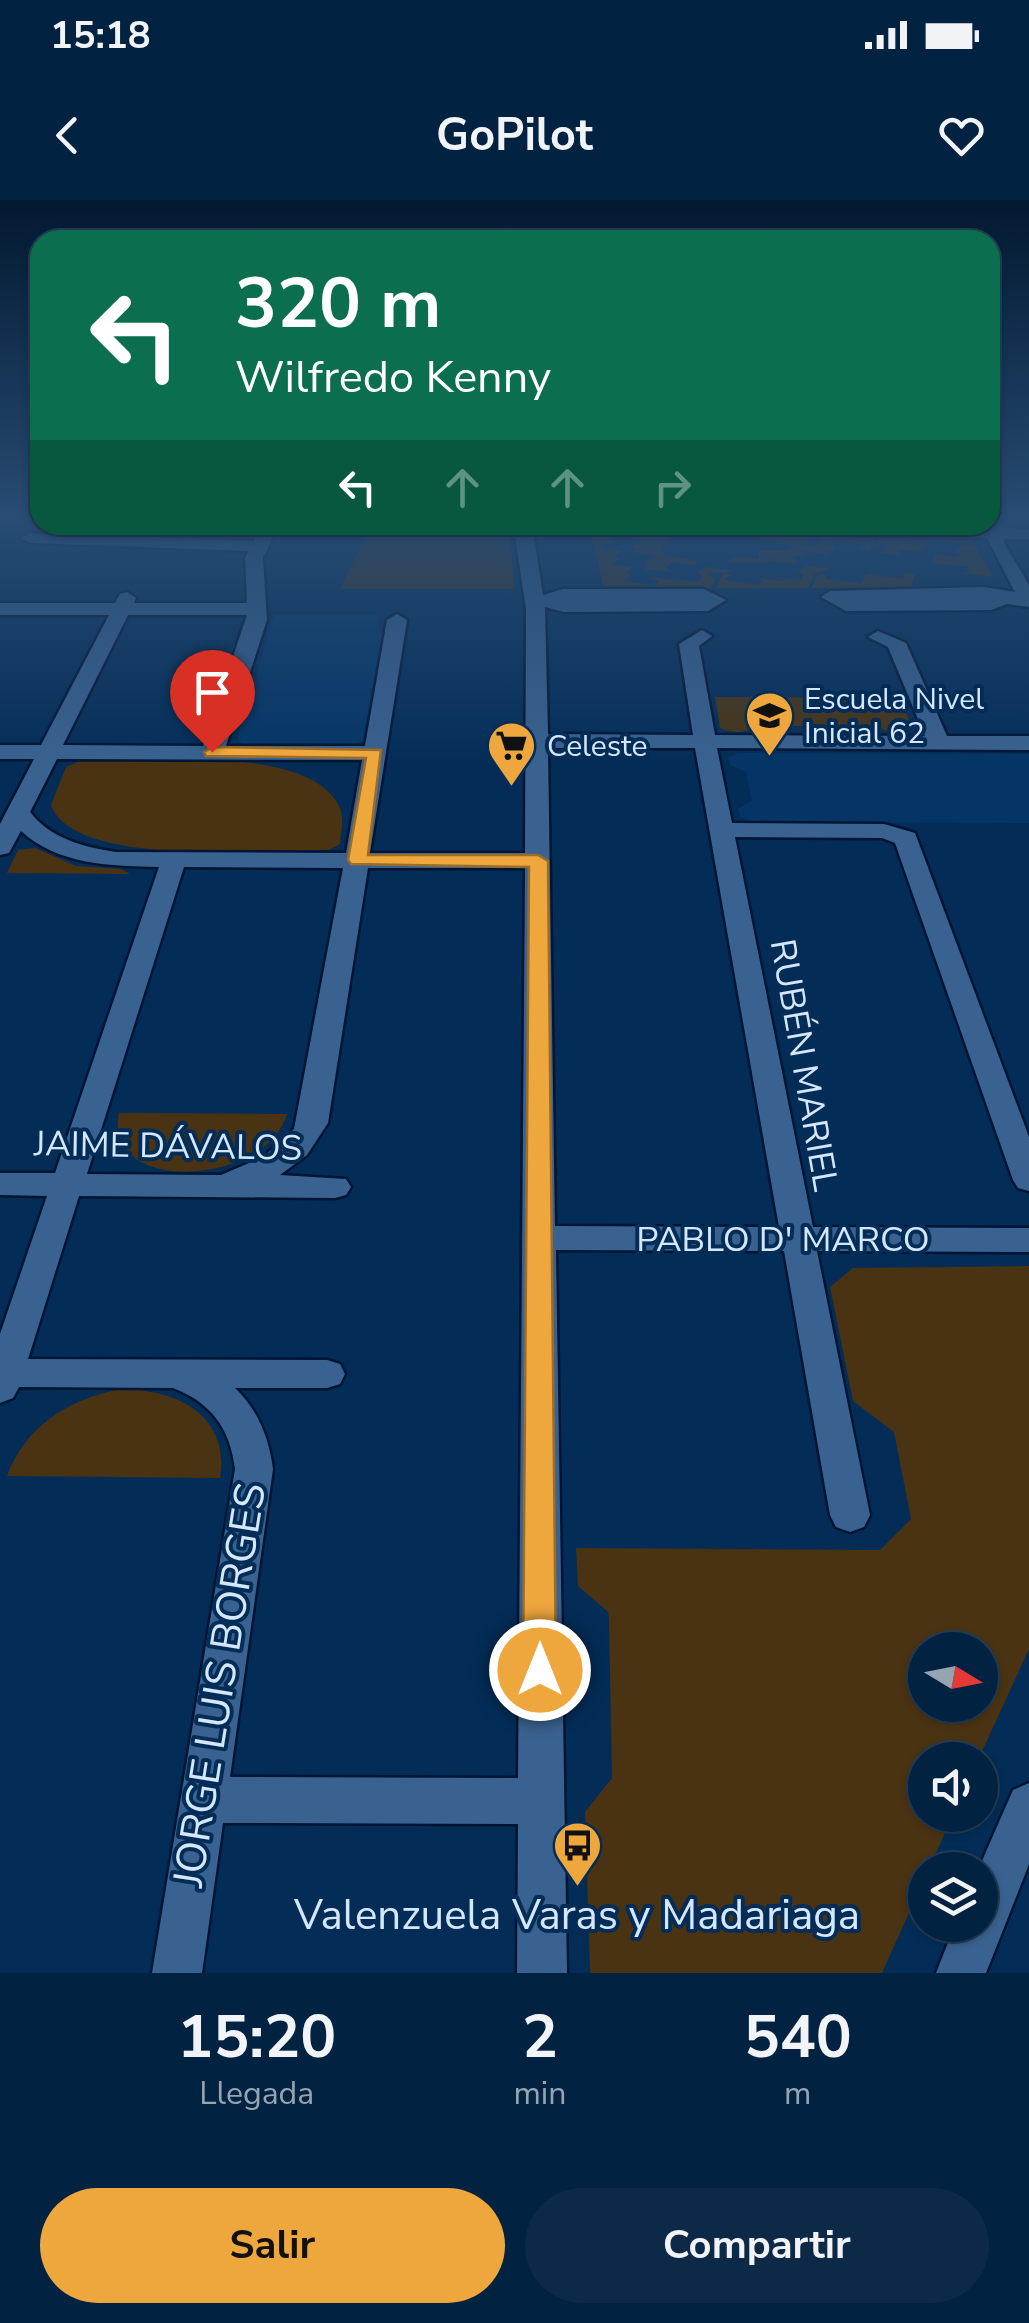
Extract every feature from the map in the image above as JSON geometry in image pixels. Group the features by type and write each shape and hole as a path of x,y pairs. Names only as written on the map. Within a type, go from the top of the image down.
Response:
{"street":[{"path":"43,600 256,603"},
{"path":"212,752 257,620 256,600"},
{"path":"543,601 548,600"},
{"path":"543,601 559,606 708,605 716,600"},
{"path":"833,600 842,605 991,604 997,600"},
{"path":"542,1973 537,741 543,601"},
{"path":"0,609 124,603"},
{"path":"0,848 124,603"},
{"path":"220,1186 253,1177 278,1163 299,1145 313,1123 397,620"},
{"name":"RUBÉN MARIEL","path":"702,636 689,644 705,742 850,1515"},
{"path":"878,637 896,643 939,743"},
{"path":"537,741 1029,743"},
{"path":"0,752 375,753"},
{"path":"18,812 40,834 79,852 116,858 538,861"},
{"path":"723,830 884,831 902,835 909,843 1029,1180"},
{"path":"174,860 2,1380 327,1374"},
{"name":"JAIME DÁVALOS","path":"0,1184 335,1187"},
{"name":"PABLO D' MARCO","path":"538,1238 1029,1240"},
{"name":"JORGE LUIS BORGES","path":"176,1374 206,1385 234,1407 245,1428 254,1468 177,1973"},
{"path":"203,1800 540,1801"},
{"path":"998,1881 1029,1806"},
{"path":"961,1973 973,1942"}],"shaded area":[{"path":"274,615 379,615 376,629 382,634 363,740 353,745 328,745 244,744 237,740"},
{"path":"715,697 900,698 913,730 895,734 875,726 759,726 730,731 720,728"},
{"path":"738,753 1029,754 1029,823 751,822 740,816 738,809 752,801 746,772 730,765 728,758"},
{"path":"220,760 294,772 321,786 339,806 340,844 329,850 221,852 134,847 96,839 67,825 51,805 66,767 80,761"},
{"path":"35,848 76,866 121,869 130,874 7,873 18,850"},
{"path":"119,1113 287,1114 273,1138 249,1156 220,1167 188,1172 159,1169 135,1158 120,1140"},
{"path":"1029,1266 1029,1649 998,1716 998,1632 908,1632 908,1722 995,1722 986,1742 908,1742 908,1832 945,1832 936,1852 908,1852 908,1915 882,1973 590,1973 585,1812 612,1778 609,1619 608,1612 578,1586 576,1548 880,1550 911,1519 894,1432 853,1401 830,1287 853,1268"},
{"path":"117,1390 158,1393 194,1409 216,1437 221,1456 220,1478 7,1476 25,1443 50,1418 81,1401"}],"place":[{"name":"Escuela Nivel Inicial 62","path":"769,758"},
{"name":"Celeste","path":"512,788"},
{"name":"Valenzuela Varas y Madariaga","path":"577,1888"}],"route":[{"path":"212,752 375,753 358,860 538,861 540,1670"}]}
